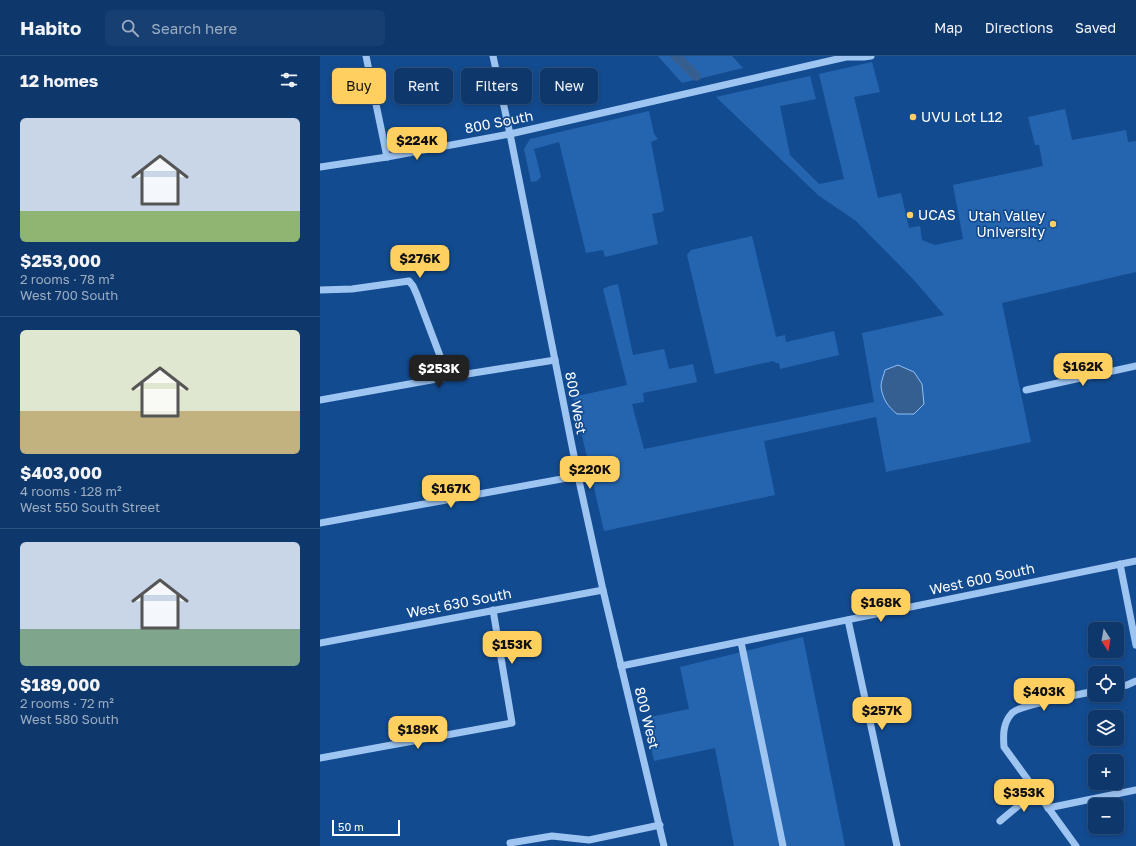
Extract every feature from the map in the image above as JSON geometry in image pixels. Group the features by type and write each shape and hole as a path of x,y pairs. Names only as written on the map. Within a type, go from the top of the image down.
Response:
{"street":[{"path":"366,56 387,156"},
{"name":"800 West","path":"493,56 578,476 603,590 664,846"},
{"name":"800 South","path":"320,167 510,134 750,79 831,58 864,58 871,56"},
{"path":"320,290 352,289 409,281 417,295 448,377"},
{"path":"320,400 555,360"},
{"path":"1026,390 1136,366"},
{"path":"320,523 578,476"},
{"name":"West 600 South","path":"621,666 1136,561"},
{"path":"1120,564 1136,645"},
{"name":"West 630 South","path":"320,642 603,590"},
{"path":"320,758 512,723 494,610"},
{"path":"848,620 897,846"},
{"path":"741,642 782,846"},
{"path":"1124,686 1136,681"},
{"path":"1076,846 1004,747 1002,734 1005,722 1013,712 1026,706 1088,693"},
{"path":"1048,808 1136,790"},
{"path":"1000,821 1036,791"},
{"path":"510,843 552,836 589,840 660,825"}],"shaded area":[{"path":"658,56 732,56 743,68 682,83"},
{"path":"872,62 880,92 854,97 878,198 901,193 909,228 920,226 922,240 935,245 963,239 953,185 1043,166 1039,145 1035,145 1028,117 1065,109 1072,140 1126,130 1128,142 1136,141 1136,272 1002,303 1031,442 886,472 876,417 764,441 775,495 604,531 573,397 627,385 603,289 618,284 633,355 664,349 669,369 693,364 697,382 643,393 644,402 632,404 644,449 874,402 862,333 944,315 913,279 856,221 818,195 716,97 810,76 816,99 780,106 790,155 819,184 844,179 819,74"},
{"path":"649,111 654,134 658,139 651,142 664,210 662,212 652,214 658,244 605,257 603,250 586,253 559,142 534,149 541,177 537,181 531,182 524,149 530,139"},
{"path":"752,236 776,337 785,335 786,342 834,331 839,355 780,369 779,363 773,361 715,374 687,255 691,250"},
{"path":"898,365 914,372 922,384 924,404 914,414 897,414 888,405 884,398 881,384 885,370"},
{"path":"803,637 845,846 734,846 715,748 654,761 645,718 689,709 680,667"}],"waterway":[{"path":"676,56 696,76"}],"place":[{"name":"UVU Lot L12","path":"913,117"},
{"name":"UCAS","path":"910,215"},
{"name":"Utah Valley University","path":"1053,224"}]}
